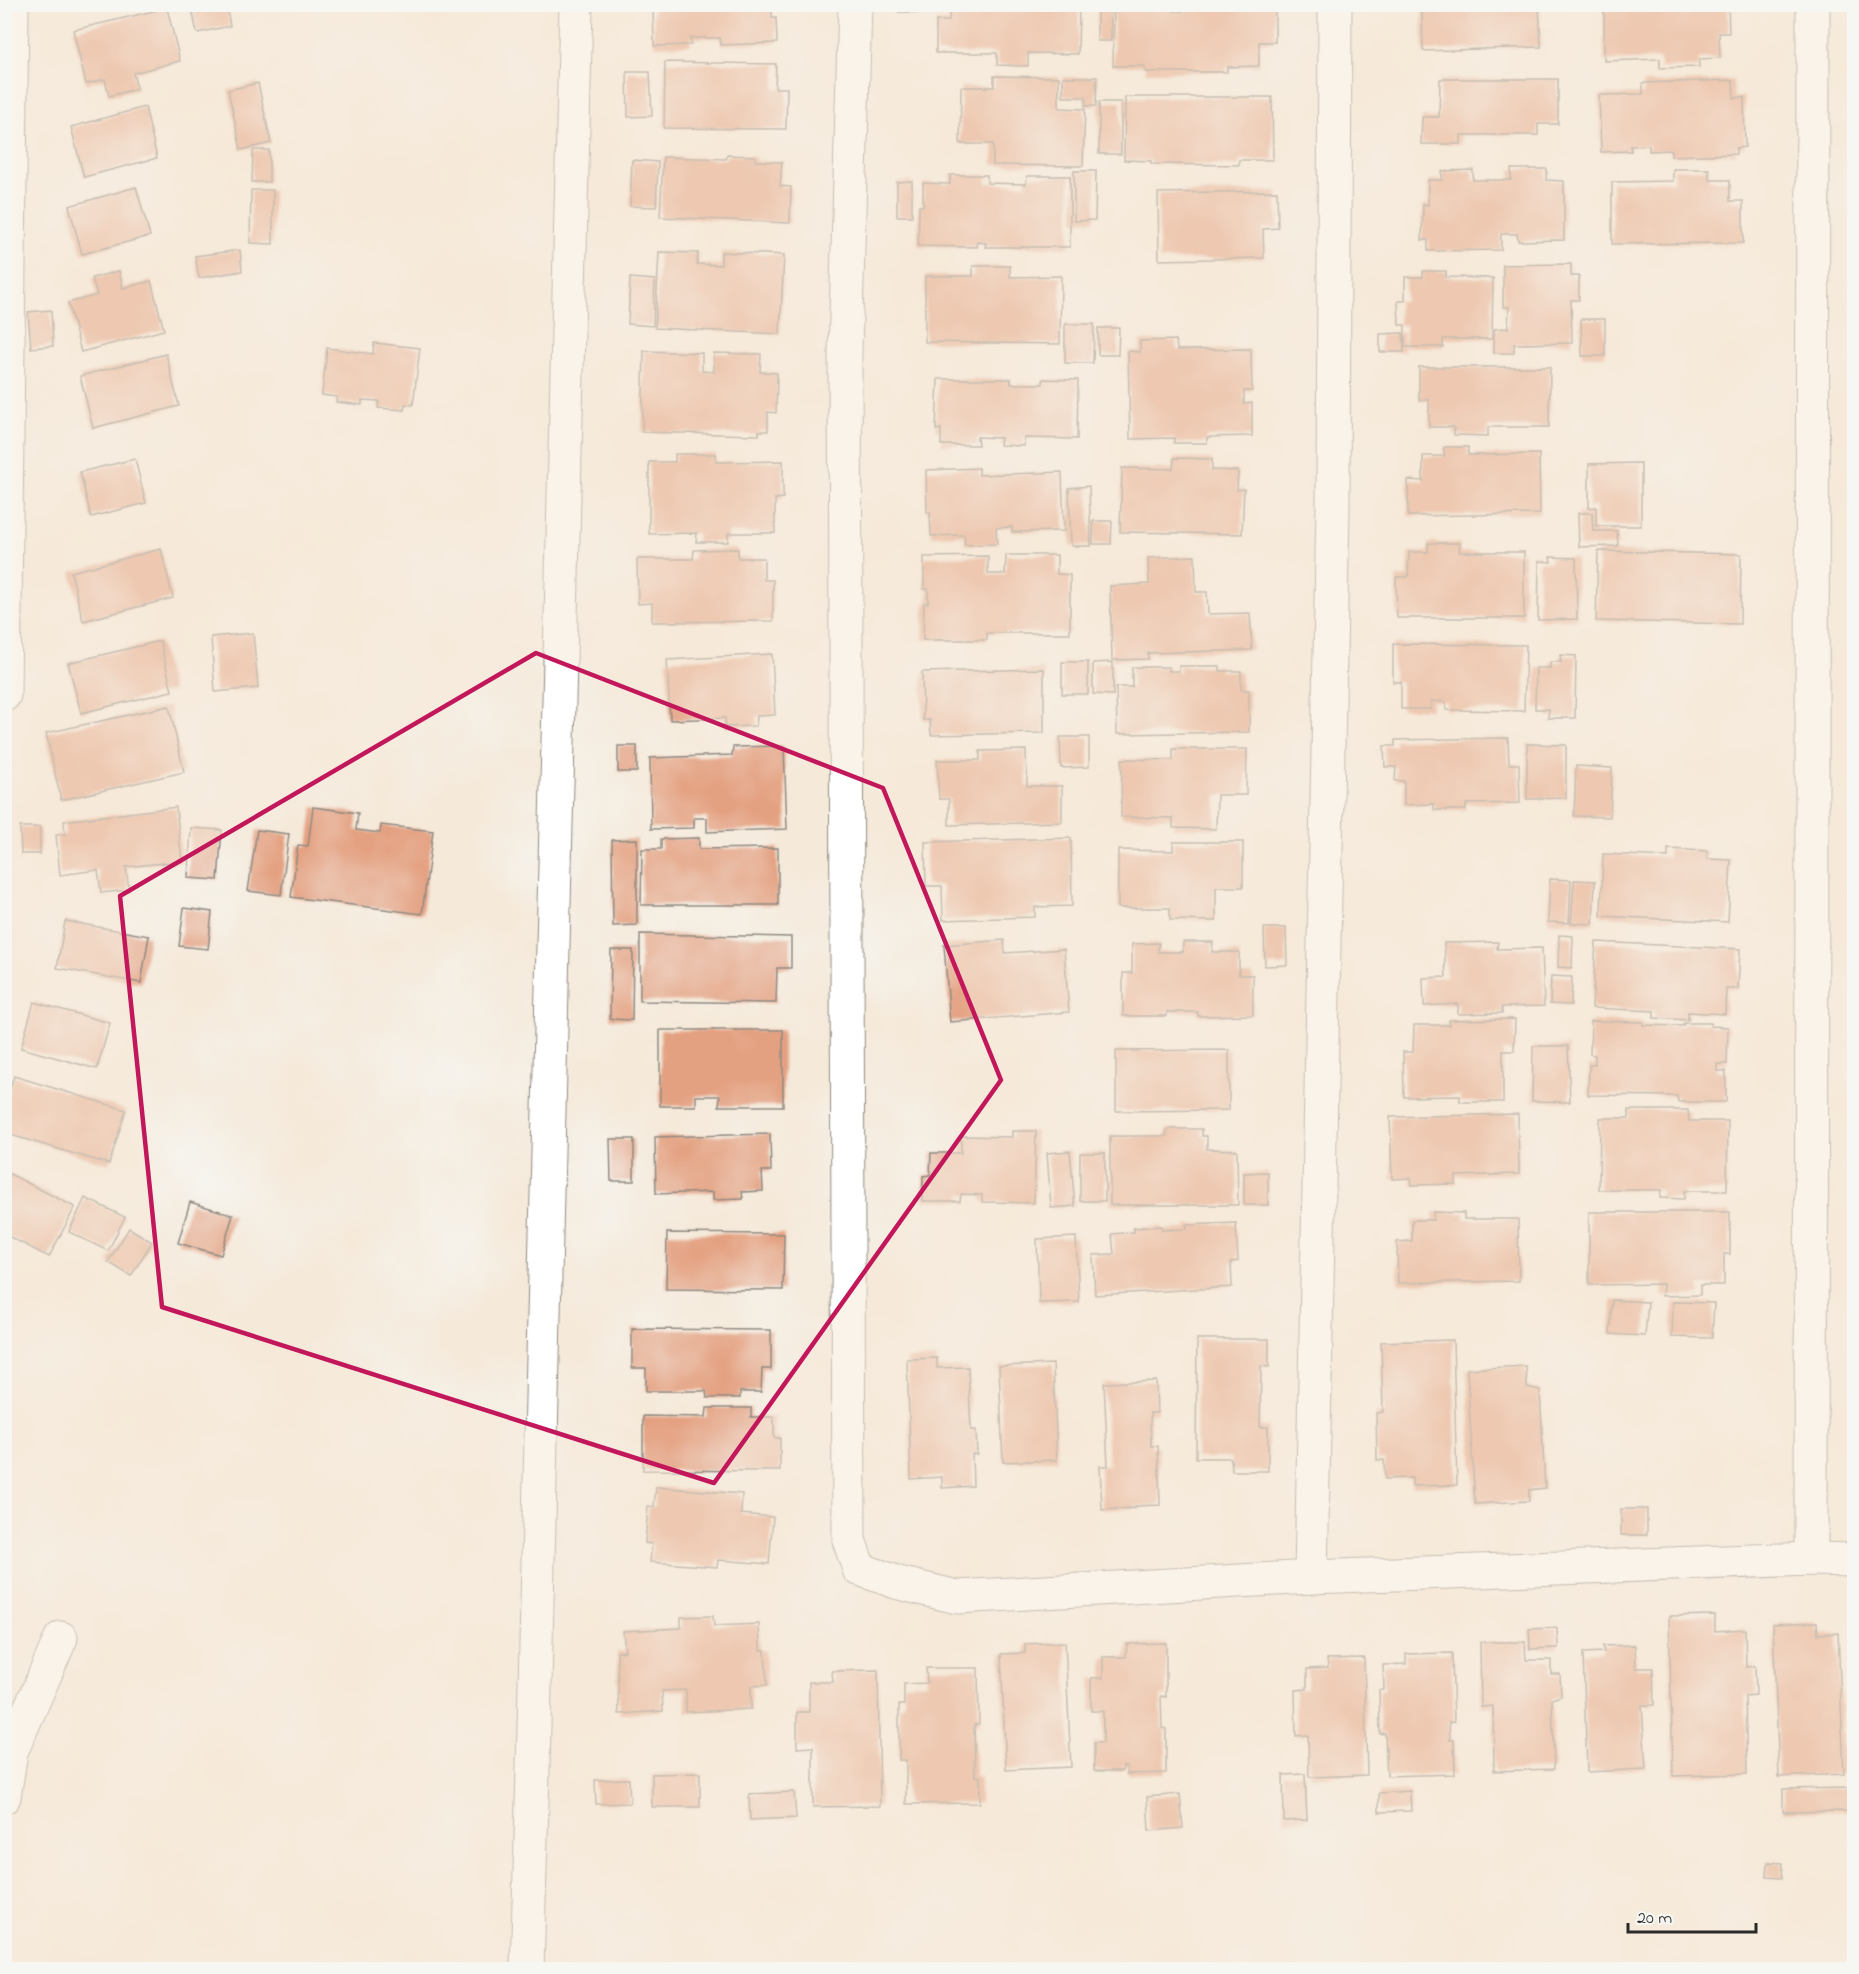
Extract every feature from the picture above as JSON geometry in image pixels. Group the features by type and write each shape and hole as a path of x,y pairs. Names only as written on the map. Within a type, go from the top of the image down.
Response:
{"street":[{"path":"4,695 12,4"},
{"path":"527,1970 539,1601 569,395 576,4"},
{"path":"855,4 845,353 849,1540 859,1569 899,1583 957,1597 1311,1577 1811,1559 1854,1560"},
{"path":"1311,1577 1333,519 1335,4"},
{"path":"1811,1559 1813,4"},
{"path":"4,1797 11,1752 61,1638"}],"highlighted area":[{"path":"536,653 883,788 1001,1080 714,1483 162,1307 120,896"}],"building":[{"path":"191,4 226,4 230,26 197,33"},
{"path":"653,4 772,4 772,18 776,18 777,43 721,45 720,38 690,38 691,45 654,46"},
{"path":"899,4 936,4 936,13 899,12"},
{"path":"949,4 1079,4 1078,54 1028,53 1028,66 997,65 997,53 936,53 936,21 949,21"},
{"path":"1097,4 1111,4 1111,41 1097,41"},
{"path":"1174,4 1174,11 1189,11 1189,4 1275,4 1275,42 1259,42 1259,66 1227,67 1227,72 1145,72 1145,66 1113,66 1114,5"},
{"path":"1435,4 1539,4 1541,47 1423,51 1422,11 1435,11"},
{"path":"1604,4 1728,4 1729,33 1719,33 1720,58 1699,59 1699,67 1660,68 1660,59 1604,61"},
{"path":"167,8 180,61 133,73 137,89 109,96 105,79 86,84 73,30"},
{"path":"665,62 776,64 775,88 787,88 786,129 664,128"},
{"path":"627,72 650,72 652,116 628,117"},
{"path":"994,76 1059,77 1059,108 1085,109 1083,166 993,165 993,144 960,144 961,87 994,87"},
{"path":"1063,77 1097,77 1096,106 1085,106 1086,97 1063,97"},
{"path":"1440,79 1558,79 1558,124 1538,124 1538,135 1461,135 1461,144 1421,144 1422,117 1439,117"},
{"path":"1733,80 1734,98 1744,97 1745,147 1736,148 1736,154 1671,156 1671,150 1649,151 1649,145 1630,146 1631,151 1601,152 1599,95 1643,94 1643,83"},
{"path":"258,83 271,143 241,150 228,90"},
{"path":"1125,97 1272,97 1273,160 1239,160 1239,165 1151,164 1151,161 1124,160"},
{"path":"1099,102 1121,102 1121,154 1099,154"},
{"path":"145,107 157,158 84,177 71,127"},
{"path":"253,150 269,150 269,182 252,182"},
{"path":"727,155 755,156 755,161 782,162 780,186 791,187 790,223 660,217 663,157 726,159"},
{"path":"632,160 658,162 656,207 630,206"},
{"path":"1511,169 1547,169 1546,180 1564,181 1564,240 1518,241 1517,234 1501,234 1501,250 1428,251 1428,240 1422,240 1423,204 1428,205 1428,180 1442,180 1442,171 1473,170 1473,180 1511,180"},
{"path":"1673,169 1709,169 1709,180 1730,180 1730,201 1743,201 1743,243 1612,244 1612,182 1673,181"},
{"path":"1074,171 1096,171 1095,220 1074,221"},
{"path":"950,175 987,175 987,183 1026,184 1027,176 1070,176 1070,247 985,247 986,243 977,242 977,247 918,246 919,206 923,206 923,183 950,184"},
{"path":"912,181 912,216 897,216 897,182"},
{"path":"136,187 150,236 82,254 69,206"},
{"path":"251,190 273,190 273,244 250,243"},
{"path":"1277,191 1278,228 1263,229 1264,258 1159,260 1158,193"},
{"path":"240,250 242,271 199,278 195,256"},
{"path":"659,252 698,253 697,264 721,265 721,252 784,255 780,334 655,328"},
{"path":"1571,264 1571,276 1579,276 1579,300 1571,300 1572,343 1514,344 1514,353 1494,353 1494,329 1508,328 1509,307 1503,307 1503,265"},
{"path":"973,266 1010,266 1010,277 1061,276 1060,344 925,342 925,276 973,276"},
{"path":"119,271 123,288 151,281 164,330 81,352 68,303 97,295 92,278"},
{"path":"1423,271 1446,271 1446,277 1493,278 1492,339 1443,339 1443,347 1405,347 1405,325 1399,325 1398,301 1405,301 1405,277 1423,277"},
{"path":"630,278 655,280 653,326 628,324"},
{"path":"51,310 53,346 31,348 28,312"},
{"path":"1581,319 1605,319 1605,356 1582,356"},
{"path":"1065,324 1094,324 1093,363 1065,363"},
{"path":"1098,328 1119,328 1118,355 1098,355"},
{"path":"1403,333 1404,352 1380,352 1380,334"},
{"path":"1176,340 1177,350 1251,349 1252,391 1244,391 1244,404 1252,403 1252,436 1207,437 1207,443 1174,443 1174,438 1130,439 1128,351 1140,352 1140,341"},
{"path":"374,343 420,348 413,405 405,404 404,410 378,408 379,401 362,400 362,405 336,402 337,397 322,395 327,348 373,354"},
{"path":"644,351 702,353 702,371 714,372 714,353 761,354 760,372 777,373 776,413 768,412 768,431 759,431 759,435 642,432"},
{"path":"166,354 179,406 93,428 80,376"},
{"path":"1419,367 1550,367 1549,427 1488,427 1488,436 1454,435 1454,427 1429,427 1429,400 1419,400"},
{"path":"938,379 1011,379 1011,384 1043,384 1043,379 1078,380 1077,439 1024,438 1024,446 1000,445 1001,438 977,437 978,445 941,445 941,429 936,430"},
{"path":"1444,447 1468,447 1468,455 1539,454 1540,514 1408,516 1408,480 1423,481 1423,456 1444,456"},
{"path":"675,454 716,454 716,462 783,461 783,498 775,499 775,533 728,533 728,542 696,542 697,533 649,534 649,462 675,462"},
{"path":"1174,458 1212,459 1212,470 1238,471 1237,490 1244,489 1242,534 1120,532 1122,468 1173,469"},
{"path":"135,459 146,503 91,517 80,472"},
{"path":"1641,463 1641,526 1596,526 1596,507 1589,508 1589,464"},
{"path":"979,468 979,475 1062,472 1064,531 1012,532 1012,527 996,528 997,544 965,545 964,535 931,536 930,512 927,513 926,470"},
{"path":"1089,486 1091,546 1071,546 1069,488"},
{"path":"1578,513 1592,513 1593,531 1617,531 1618,546 1579,547"},
{"path":"1093,521 1112,521 1111,544 1093,544"},
{"path":"1428,543 1460,543 1459,552 1524,552 1524,618 1397,618 1396,577 1408,577 1409,552 1428,552"},
{"path":"161,549 173,598 83,621 71,572"},
{"path":"738,549 738,558 764,558 764,580 773,580 773,621 652,622 652,603 638,604 637,559 693,559 694,550"},
{"path":"1598,551 1741,554 1740,624 1596,621"},
{"path":"1006,555 1057,555 1057,574 1070,575 1070,633 987,633 987,640 923,640 924,603 928,603 928,589 924,589 924,557 988,556 988,574 1005,574"},
{"path":"1195,556 1196,592 1207,592 1208,614 1250,613 1252,650 1148,653 1148,659 1112,660 1110,586 1149,584 1148,558"},
{"path":"1550,557 1576,558 1577,619 1538,620 1539,561 1551,562"},
{"path":"253,633 258,688 215,692 211,637"},
{"path":"160,641 172,691 81,713 68,663"},
{"path":"1393,644 1526,645 1524,711 1446,710 1446,702 1431,701 1431,709 1401,709 1401,682 1393,682"},
{"path":"772,654 775,715 757,716 756,726 725,727 725,718 670,720 667,660"},
{"path":"1560,655 1576,656 1575,718 1548,718 1549,709 1535,709 1536,668 1550,668 1550,662 1561,662"},
{"path":"1062,662 1088,662 1088,694 1062,694"},
{"path":"1113,662 1113,695 1093,694 1093,663"},
{"path":"1179,666 1220,666 1220,671 1241,671 1241,690 1249,690 1249,732 1117,734 1116,687 1132,687 1132,667 1169,667 1169,671 1179,671"},
{"path":"1044,669 1044,733 931,735 930,720 923,720 922,672"},
{"path":"169,706 184,772 61,800 46,733"},
{"path":"1060,737 1089,737 1089,767 1061,768"},
{"path":"1508,738 1509,764 1519,764 1520,803 1466,804 1466,810 1434,810 1434,804 1404,805 1404,781 1395,781 1396,767 1385,767 1384,746 1395,746 1395,740"},
{"path":"1527,744 1566,745 1566,798 1527,799"},
{"path":"618,746 637,746 637,772 618,772"},
{"path":"784,746 787,829 707,832 707,818 694,818 694,828 651,829 650,758 732,755 733,747"},
{"path":"1173,749 1247,749 1246,795 1217,795 1216,829 1173,828 1173,818 1121,817 1122,759 1173,760"},
{"path":"1026,750 1027,786 1062,786 1062,822 949,825 949,799 939,799 937,760 980,760 980,751"},
{"path":"1576,766 1612,768 1610,817 1574,816"},
{"path":"176,807 182,861 126,867 129,890 101,893 98,870 60,875 56,835 65,834 64,821"},
{"path":"313,807 358,813 356,830 380,833 381,825 433,831 422,914 291,897 298,845 308,846"},
{"path":"20,827 40,827 40,854 21,854"},
{"path":"191,828 222,830 218,880 188,878"},
{"path":"257,830 289,834 281,895 248,891"},
{"path":"699,838 699,849 778,848 778,905 641,905 642,849 661,849 661,839"},
{"path":"1071,838 1072,906 1035,907 1035,917 943,920 942,886 926,886 925,842"},
{"path":"637,839 637,925 613,926 612,840"},
{"path":"1173,842 1243,842 1243,887 1216,887 1216,921 1170,920 1170,908 1118,908 1118,850 1173,851"},
{"path":"1668,849 1707,851 1707,859 1731,860 1728,922 1601,916 1603,854 1668,857"},
{"path":"1550,879 1571,880 1569,923 1548,922"},
{"path":"1574,880 1595,881 1593,924 1571,923"},
{"path":"184,908 212,912 208,949 179,946"},
{"path":"65,921 149,936 141,983 57,968"},
{"path":"1264,928 1286,928 1287,965 1265,966"},
{"path":"640,934 791,937 791,968 777,968 776,1003 640,1001"},
{"path":"1559,935 1573,936 1572,968 1558,967"},
{"path":"1004,940 1005,953 1064,949 1069,1012 950,1022 944,945"},
{"path":"1183,942 1213,942 1212,952 1239,952 1239,975 1253,975 1253,1015 1198,1016 1198,1012 1167,1012 1167,1016 1123,1016 1123,973 1132,973 1132,944 1159,943 1158,952 1183,952"},
{"path":"1498,942 1497,949 1542,948 1544,1006 1502,1007 1502,1013 1458,1014 1458,1004 1424,1006 1423,978 1446,977 1444,943"},
{"path":"1596,942 1740,949 1738,989 1726,989 1725,1014 1688,1012 1688,1020 1654,1018 1654,1011 1592,1008"},
{"path":"611,950 633,950 632,1020 610,1019"},
{"path":"1551,976 1572,977 1571,1005 1550,1004"},
{"path":"34,1002 110,1023 97,1069 21,1048"},
{"path":"1515,1019 1514,1051 1503,1051 1503,1102 1460,1102 1460,1096 1404,1097 1403,1052 1413,1052 1414,1025 1449,1025 1449,1020"},
{"path":"1591,1021 1643,1022 1643,1025 1683,1026 1684,1023 1711,1023 1711,1026 1728,1027 1727,1064 1717,1064 1717,1071 1726,1071 1726,1102 1678,1102 1677,1096 1588,1095 1589,1065 1595,1065 1595,1055 1590,1054"},
{"path":"660,1030 783,1030 783,1106 719,1106 720,1096 696,1096 696,1106 660,1106"},
{"path":"1533,1046 1568,1046 1570,1102 1532,1101"},
{"path":"1229,1050 1229,1110 1116,1111 1116,1051"},
{"path":"14,1076 126,1110 109,1164 4,1133 4,1108"},
{"path":"1629,1110 1688,1110 1689,1121 1728,1121 1727,1191 1684,1191 1684,1199 1660,1198 1661,1190 1599,1190 1600,1118 1629,1118"},
{"path":"1518,1114 1519,1174 1456,1176 1456,1184 1412,1185 1411,1178 1392,1179 1390,1117"},
{"path":"1167,1129 1202,1129 1202,1136 1207,1136 1207,1149 1237,1150 1238,1205 1110,1205 1110,1136 1166,1136"},
{"path":"1012,1131 1036,1131 1034,1203 982,1202 982,1195 961,1194 960,1201 923,1201 923,1176 930,1175 931,1153 961,1153 961,1136 1012,1137"},
{"path":"770,1134 771,1171 762,1171 763,1191 742,1192 743,1199 713,1200 713,1192 656,1194 655,1137"},
{"path":"610,1139 634,1139 634,1181 611,1181"},
{"path":"1070,1151 1075,1206 1051,1208 1047,1153"},
{"path":"1080,1153 1105,1153 1105,1201 1080,1201"},
{"path":"4,1171 75,1207 49,1257 4,1234"},
{"path":"1268,1172 1268,1205 1244,1205 1244,1173"},
{"path":"85,1198 125,1217 108,1251 69,1232"},
{"path":"190,1202 233,1215 221,1255 178,1243"},
{"path":"1433,1212 1464,1213 1464,1219 1518,1219 1519,1281 1398,1283 1397,1242 1412,1241 1412,1220 1433,1220"},
{"path":"1589,1212 1730,1212 1730,1254 1724,1254 1724,1285 1700,1285 1700,1295 1662,1296 1663,1284 1589,1285"},
{"path":"1236,1223 1238,1261 1231,1262 1232,1287 1095,1295 1093,1255 1114,1254 1112,1234 1134,1232 1134,1228 1162,1226 1162,1230 1187,1229 1186,1225"},
{"path":"129,1228 152,1242 131,1276 108,1262"},
{"path":"667,1233 784,1234 783,1290 666,1289"},
{"path":"1076,1237 1079,1302 1039,1303 1037,1239"},
{"path":"1612,1300 1648,1302 1645,1336 1610,1334"},
{"path":"1673,1302 1714,1303 1712,1338 1672,1337"},
{"path":"632,1329 771,1330 771,1369 762,1369 761,1392 740,1392 740,1398 707,1398 706,1391 646,1391 646,1368 632,1368"},
{"path":"1197,1339 1269,1339 1269,1367 1261,1366 1260,1427 1268,1427 1268,1471 1232,1471 1231,1458 1196,1458"},
{"path":"1453,1340 1457,1485 1412,1486 1412,1478 1385,1479 1384,1460 1377,1460 1376,1413 1383,1412 1381,1342"},
{"path":"937,1358 937,1368 968,1367 971,1430 976,1430 977,1454 972,1454 973,1486 942,1488 942,1477 911,1479 907,1359"},
{"path":"1053,1364 1057,1460 1003,1462 999,1366"},
{"path":"1526,1366 1527,1387 1540,1390 1545,1488 1529,1490 1529,1501 1475,1504 1467,1369"},
{"path":"1156,1381 1157,1413 1150,1413 1151,1446 1158,1446 1160,1505 1102,1510 1100,1466 1108,1466 1104,1383"},
{"path":"707,1408 751,1408 751,1417 774,1417 774,1438 780,1438 780,1471 643,1470 643,1416 706,1417"},
{"path":"656,1487 742,1494 741,1514 773,1517 769,1564 718,1560 717,1567 650,1562 652,1544 645,1543 648,1506 654,1507"},
{"path":"1621,1509 1647,1509 1647,1535 1621,1535"},
{"path":"1715,1615 1715,1631 1745,1629 1746,1667 1755,1666 1756,1695 1745,1696 1747,1774 1673,1776 1669,1616"},
{"path":"713,1616 714,1626 759,1624 760,1650 765,1650 767,1685 751,1686 751,1709 686,1712 686,1690 662,1691 663,1711 619,1714 617,1652 625,1651 623,1631 681,1628 681,1617"},
{"path":"1817,1622 1818,1634 1838,1633 1844,1774 1779,1777 1773,1624"},
{"path":"1557,1628 1558,1648 1530,1649 1529,1629"},
{"path":"1065,1642 1071,1767 1006,1770 1001,1654 1025,1653 1025,1644"},
{"path":"1480,1642 1525,1642 1526,1660 1551,1660 1551,1674 1560,1674 1561,1696 1552,1699 1554,1769 1494,1771 1493,1706 1481,1707"},
{"path":"1166,1643 1166,1697 1161,1696 1162,1728 1166,1729 1166,1773 1127,1774 1127,1766 1123,1766 1122,1771 1094,1771 1094,1743 1103,1743 1103,1711 1091,1711 1091,1678 1103,1678 1103,1657 1126,1657 1127,1644"},
{"path":"1635,1645 1636,1668 1653,1668 1654,1705 1642,1705 1646,1769 1587,1772 1583,1653 1604,1652 1603,1646"},
{"path":"1452,1653 1454,1722 1449,1722 1450,1740 1454,1740 1455,1774 1387,1776 1385,1733 1380,1734 1379,1690 1384,1690 1383,1665 1406,1664 1406,1654"},
{"path":"1364,1658 1367,1775 1309,1777 1308,1735 1296,1736 1295,1690 1307,1689 1307,1669 1328,1668 1327,1659"},
{"path":"926,1668 978,1668 979,1724 974,1725 975,1776 980,1777 980,1803 906,1804 906,1760 899,1760 899,1705 904,1705 904,1684 927,1683"},
{"path":"878,1670 880,1806 813,1807 813,1747 797,1748 797,1712 809,1712 809,1682 833,1682 832,1671"},
{"path":"700,1773 700,1807 652,1807 652,1774"},
{"path":"1305,1774 1307,1820 1284,1821 1283,1775"},
{"path":"629,1779 630,1803 596,1804 595,1780"},
{"path":"1854,1788 1854,1811 1783,1812 1783,1789"},
{"path":"1410,1791 1411,1811 1379,1812 1379,1793"},
{"path":"794,1792 796,1818 750,1820 749,1794"},
{"path":"1180,1794 1183,1828 1149,1831 1147,1797"},
{"path":"1768,1862 1783,1863 1782,1878 1767,1877"}]}
